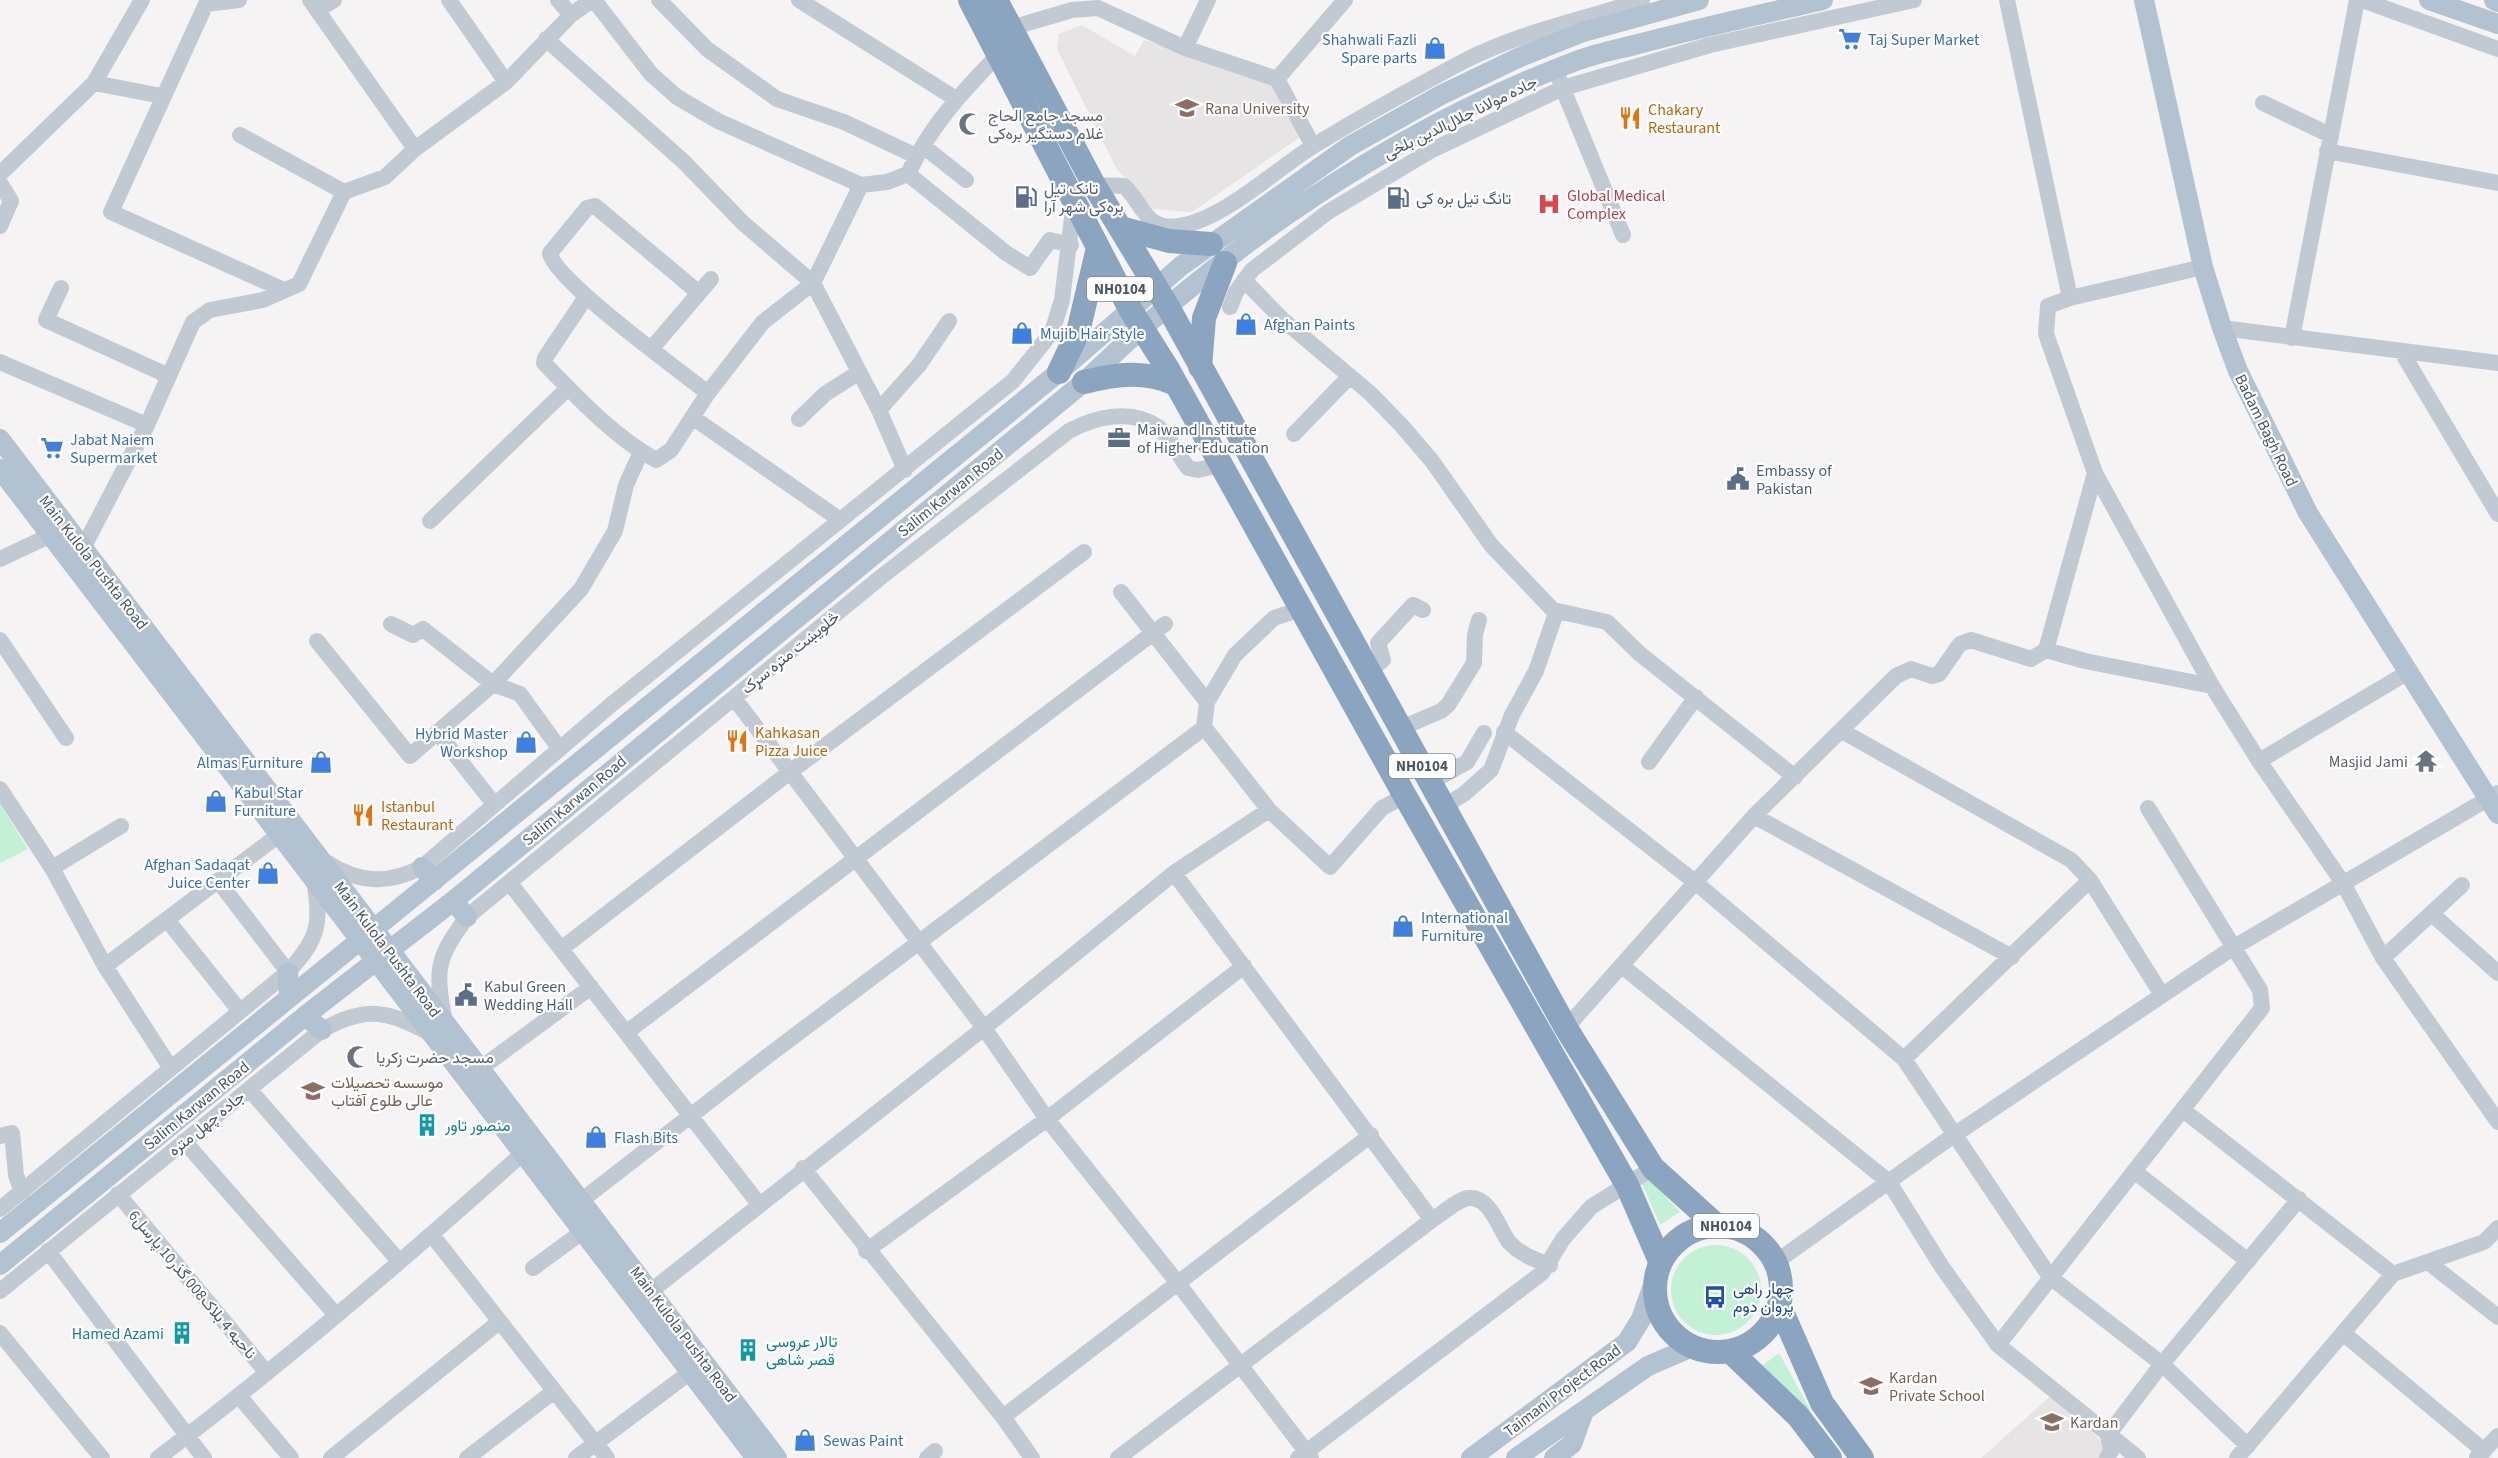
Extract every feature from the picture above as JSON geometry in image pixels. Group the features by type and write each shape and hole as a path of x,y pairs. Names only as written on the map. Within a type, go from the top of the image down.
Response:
{"highway":[{"name":"NH0104","path":"970,0 1130,309 1176,384 1405,796 1628,1185 1658,1270 1657,1307 1670,1331 1692,1347 1711,1352 1730,1352"},
{"name":"NH0104","path":"996,0 1094,185 1162,297 1566,1028 1653,1168 1716,1225"},
{"path":"1120,228 1218,253 1204,318 1200,367"},
{"path":"1059,372 1078,332 1098,248"},
{"path":"1084,382 1110,376 1137,374 1157,376 1176,384"},
{"name":"NH0104","path":"1658,1270 1674,1242 1694,1230 1716,1225 1741,1229 1762,1242 1776,1262 1782,1284 1780,1307 1822,1403 1862,1458"},
{"path":"1780,1307 1769,1328 1752,1343 1730,1352 1798,1416 1830,1458"}],"main road":[{"name":"جاده مولانا جلال‌الدین بلخی","path":"1218,253 1249,219 1350,146 1441,95 1498,67 1583,32 1699,0"},
{"name":"جاده مولانا جلال‌الدین بلخی","path":"1130,309 1162,297 1218,253 1409,138 1559,79 1578,60 1823,0"},
{"name":"Badam Bagh Road","path":"2144,0 2204,267 2222,328 2238,370 2308,513 2495,802"},
{"path":"2429,0 2498,24"},
{"name":"جاده مولانا جلال‌الدین بلخی","path":"1144,330 1162,297"},
{"name":"Salim Karwan Road","path":"0,1233 366,935 428,874 1059,372 1130,309"},
{"name":"Salim Karwan Road","path":"0,1265 305,1016 453,901 1084,382 1144,330"},
{"name":"Main Kulola Pushta Road","path":"0,439 324,861 366,935"},
{"name":"Main Kulola Pushta Road","path":"0,469 314,880 366,935 437,1029 522,1154 689,1374 756,1458"},
{"path":"453,901 467,917"},
{"path":"288,972 289,997"},
{"path":"305,1016 322,1030"},
{"name":"Main Kulola Pushta Road","path":"437,1029 481,1068 777,1458"},
{"name":"Taimani Project Road","path":"1471,1458 1627,1342 1641,1319 1658,1270"},
{"name":"Taimani Project Road","path":"1516,1458 1648,1366 1692,1347"},
{"path":"1457,1458 1461,1451 1539,1393 1562,1390"},
{"path":"1554,1458 1572,1444 1584,1410"}],"street":[{"path":"0,174 93,83 142,0"},
{"path":"239,0 206,4 162,96 111,212 284,290"},
{"path":"334,0 314,5 415,149"},
{"path":"449,0 506,82"},
{"path":"558,0 571,15"},
{"path":"76,567 81,547 147,425 193,322 210,310 263,300 298,284 344,192 385,177 415,149 506,82 571,15 593,0 651,74 676,97 718,121 861,185 886,182 908,174 920,151 956,99 999,54"},
{"path":"659,0 707,49 777,99 920,151 966,180"},
{"path":"799,0 956,99"},
{"path":"1185,48 1208,0"},
{"path":"1277,80 1345,0"},
{"path":"1094,185 1124,186 1140,210 1156,224 1167,226 1195,223 1238,199 1313,146 1468,59 1519,37 1642,0"},
{"path":"1230,307 1252,270 1279,247 1328,212 1432,150 1559,79 1914,0"},
{"path":"2007,0 2070,298"},
{"path":"2292,338 2328,143 2360,0 2498,49"},
{"path":"1011,28 1072,10 1098,8 1185,48 1277,80 1313,146"},
{"path":"546,39 684,162 751,230 813,282 879,410 905,470"},
{"path":"1559,79 1623,235"},
{"path":"93,83 162,96"},
{"path":"2263,103 2328,143 2498,183"},
{"path":"240,135 344,192"},
{"path":"908,174 1006,253 1030,268 1050,240 1071,245"},
{"path":"0,183 11,201 0,226"},
{"path":"586,297 545,357 544,363 567,389 641,452 656,460 663,458 671,450 708,393 763,322 813,282 861,185"},
{"path":"1238,199 1249,219"},
{"path":"324,861 342,873 377,880 428,874 494,804 559,748 813,543 839,519 905,470 1014,381 1052,332 1062,300 1071,245 1074,201"},
{"path":"699,293 595,206 587,208 550,253 555,265 586,297 708,393"},
{"path":"2204,267 2070,298 2048,306 2046,334 2095,473 2212,687 2259,761 2343,883 2383,958 2498,1122"},
{"path":"652,348 711,279"},
{"path":"1244,280 1281,319 1350,376 1402,426 1432,461 1491,545 1556,613 1607,622 1625,642 1795,777"},
{"path":"61,288 46,320 169,375"},
{"path":"879,410 920,364 949,321"},
{"path":"2222,328 2498,363"},
{"path":"2401,351 2498,514"},
{"path":"0,362 147,425"},
{"path":"799,419 825,394 858,373"},
{"path":"1294,434 1350,376"},
{"path":"430,521 567,389"},
{"path":"692,417 839,519"},
{"name":"څلویښت متره سړک","path":"437,1029 440,965 445,947 467,917 881,577 1069,431 1086,422 1118,417 1140,419 1158,427 1188,468 1198,470 1220,465"},
{"path":"317,641 410,756 493,684 581,589 615,531 626,484 641,452"},
{"path":"1566,1028 1754,816 1896,676 1911,669 1932,676 1939,674 1960,644 1971,640 2031,659 2046,650 2095,473"},
{"path":"0,559 51,535"},
{"path":"561,949 790,772 1084,552"},
{"path":"1121,592 1158,629 1207,702"},
{"path":"1369,671 1383,660 1378,644 1406,612 1416,604 1423,610"},
{"path":"1301,609 1274,618 1265,624 1229,663 1207,702 1204,727 1269,810 1330,867 1382,808 1405,796"},
{"path":"1444,806 1487,776 1504,732 1536,670 1556,613"},
{"path":"1401,728 1441,711 1448,705 1474,663 1475,635 1479,620"},
{"path":"391,624 413,635 423,630 493,684 520,694 559,748"},
{"path":"627,1032 1158,629"},
{"path":"0,640 66,738"},
{"path":"2046,650 2085,662 2212,687"},
{"path":"2259,761 2410,670"},
{"path":"1649,762 1696,697"},
{"path":"734,698 984,1028 1047,1119 1178,1282 1305,1456 1542,1273 1550,1264 1563,1239 1591,1207 1653,1168"},
{"path":"582,1200 1204,727"},
{"path":"1842,731 2071,860 2090,879 2162,995"},
{"path":"1504,732 1695,882 1904,1059 2050,1277 2162,1364 2242,1452 2393,1274 2484,1242 2498,1228"},
{"path":"438,733 494,804"},
{"path":"1431,782 1467,762 1484,733"},
{"path":"0,789 52,868 105,966 170,1067"},
{"path":"1776,1262 1954,1135 2234,946 2343,883 2495,802"},
{"path":"1998,1345 2262,1008 2260,990 2148,808"},
{"path":"651,1291 803,1168 984,1028 1174,873 1269,810"},
{"path":"1754,816 2012,957"},
{"path":"52,868 121,826"},
{"path":"105,966 168,921 280,834"},
{"path":"1174,873 1432,1220"},
{"path":"1904,1059 2012,957 2090,879"},
{"path":"0,1209 288,972 310,948 318,922 319,908 314,880"},
{"path":"219,882 288,972"},
{"path":"509,882 759,1204"},
{"path":"2383,958 2462,885"},
{"path":"2432,914 2498,973"},
{"path":"168,921 239,1010"},
{"path":"866,1251 1047,1119 1244,966"},
{"path":"1622,966 1889,1182 1942,1267 1998,1345 2138,1458"},
{"path":"481,1068 591,987"},
{"name":"جاده چهل متره","path":"0,1291 322,1030 343,1018 374,1012 400,1017 437,1029"},
{"path":"249,1089 399,1261"},
{"path":"2183,1110 2393,1274"},
{"path":"0,1136 12,1133 16,1175 22,1192"},
{"path":"1003,1417 1371,1135"},
{"path":"184,1141 336,1316"},
{"path":"158,1458 336,1316 432,1235 522,1154"},
{"path":"803,1168 866,1251 1003,1417 1032,1458"},
{"path":"2134,1171 2248,1261"},
{"name":"ناحیه 4 بلاک008 گذر10 پارسل6","path":"118,1194 267,1373"},
{"path":"1118,1458 1432,1220 1467,1198 1477,1199 1490,1209 1510,1243 1532,1259 1550,1264"},
{"path":"2107,1458 2111,1450 2108,1435 2162,1364 2299,1199"},
{"path":"534,1268 582,1232"},
{"path":"432,1235 607,1458"},
{"path":"48,1251 204,1458"},
{"path":"2428,1262 2498,1317"},
{"path":"331,1458 499,1322"},
{"path":"0,1333 102,1458"},
{"path":"2343,1333 2480,1454 2498,1437"},
{"path":"576,1458 689,1374"},
{"path":"468,1458 553,1392"},
{"path":"238,1396 291,1458"}],"shaded area":[{"name":"Rana University","path":"1082,25 1135,56 1144,40 1271,80 1303,135 1192,212 1153,209 1116,168 1057,49 1059,34"},
{"name":"Kardan","path":"2054,1393 2111,1451 2107,1458 1981,1458"}],"green space":[{"path":"0,804 28,849 0,863"},
{"path":"1647,1176 1680,1212 1660,1225 1641,1181"},
{"path":"1707,1245 1725,1245 1741,1252 1754,1265 1761,1281 1761,1299 1754,1315 1741,1328 1725,1335 1707,1335 1691,1328 1678,1315 1671,1299 1671,1281 1678,1265 1691,1252"},
{"path":"1779,1353 1812,1413 1762,1366"}],"place":[{"name":"Taj Super Market","path":"1850,39"},
{"name":"Shahwali Fazli Spare parts","path":"1435,48"},
{"name":"Rana University","path":"1187,108"},
{"name":"Chakary Restaurant","path":"1630,118"},
{"name":"مسجد جامع الحاج غلام دستگیر بره‌کی","path":"970,124"},
{"name":"تانک تیل بره‌کی شهر آرا","path":"1026,197"},
{"name":"تانگ تیل بره کی","path":"1398,198"},
{"name":"Global Medical Complex","path":"1549,204"},
{"name":"Afghan Paints","path":"1246,324"},
{"name":"Mujib Hair Style","path":"1022,333"},
{"name":"Maiwand Institute of Higher Education","path":"1119,438"},
{"name":"Jabat Naiem Supermarket","path":"52,448"},
{"name":"Embassy of Pakistan","path":"1738,479"},
{"name":"Kahkasan Pizza Juice","path":"737,741"},
{"name":"Hybrid Master Workshop","path":"526,742"},
{"name":"Masjid Jami","path":"2426,761"},
{"name":"Almas Furniture","path":"321,762"},
{"name":"Kabul Star Furniture","path":"216,801"},
{"name":"Istanbul Restaurant","path":"363,815"},
{"name":"Afghan Sadaqat Juice Center","path":"268,873"},
{"name":"International Furniture","path":"1403,926"},
{"name":"Kabul Green Wedding Hall","path":"466,995"},
{"name":"مسجد حضرت زکریا","path":"358,1057"},
{"name":"موسسه تحصیلات عالی طلوع آفتاب","path":"313,1091"},
{"name":"منصور تاور","path":"427,1125"},
{"name":"Flash Bits","path":"596,1137"},
{"name":"چهار راهی پروان دوم","path":"1715,1297"},
{"name":"Hamed Azami","path":"182,1333"},
{"name":"تالار عروسی قصر شاهی","path":"748,1350"},
{"name":"Kardan Private School","path":"1871,1386"},
{"name":"Kardan","path":"2052,1422"},
{"name":"Sewas Paint","path":"805,1440"}]}
